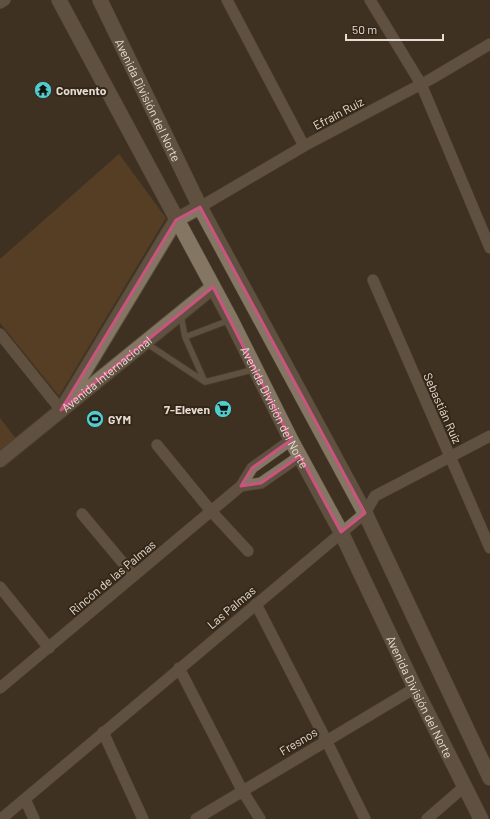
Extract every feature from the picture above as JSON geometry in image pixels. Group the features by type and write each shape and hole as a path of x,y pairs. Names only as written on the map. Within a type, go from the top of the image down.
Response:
{"main road":[{"name":"Avenida División del Norte","path":"58,0 231,320 291,440 341,532 415,688 482,819"},
{"name":"Avenida División del Norte","path":"100,0 200,207 365,513 490,778"}],"street":[{"path":"0,3 5,0"},
{"path":"227,0 304,146"},
{"path":"370,0 421,84 490,248"},
{"name":"Efraín Ruíz","path":"200,207 304,146 421,84 490,44"},
{"path":"0,334 61,410 176,220 200,207"},
{"name":"Sebastián Ruíz","path":"373,280 490,548"},
{"name":"Avenida Internacional","path":"0,460 213,287"},
{"name":"Las Palmas","path":"1,819 365,513 375,496 490,436"},
{"path":"241,486 252,468 291,440"},
{"path":"157,445 211,511 248,551"},
{"path":"241,486 261,483 300,456"},
{"name":"Rincón de las Palmas","path":"0,688 241,486"},
{"path":"82,514 133,575"},
{"path":"0,588 49,648"},
{"path":"256,604 365,819"},
{"path":"179,668 242,790 260,819"},
{"name":"Fresnos","path":"196,819 242,790 415,688"},
{"path":"103,732 143,819"},
{"path":"427,819 465,786"},
{"path":"25,799 34,819"}],"lane":[{"path":"180,313 185,337 205,382"},
{"path":"185,337 231,320"},
{"path":"145,342 205,382 256,369"}],"highlighted area":[{"path":"200,207 365,513 341,532 300,456 261,483 241,486 252,468 291,440 213,287 61,410 176,220"}],"shaded area":[{"path":"119,154 166,218 59,396 0,323 0,259"},
{"path":"0,418 16,439 0,452"}],"place":[{"name":"Convento","path":"43,90"},
{"name":"7-Eleven","path":"223,409"},
{"name":"GYM","path":"95,419"}]}
